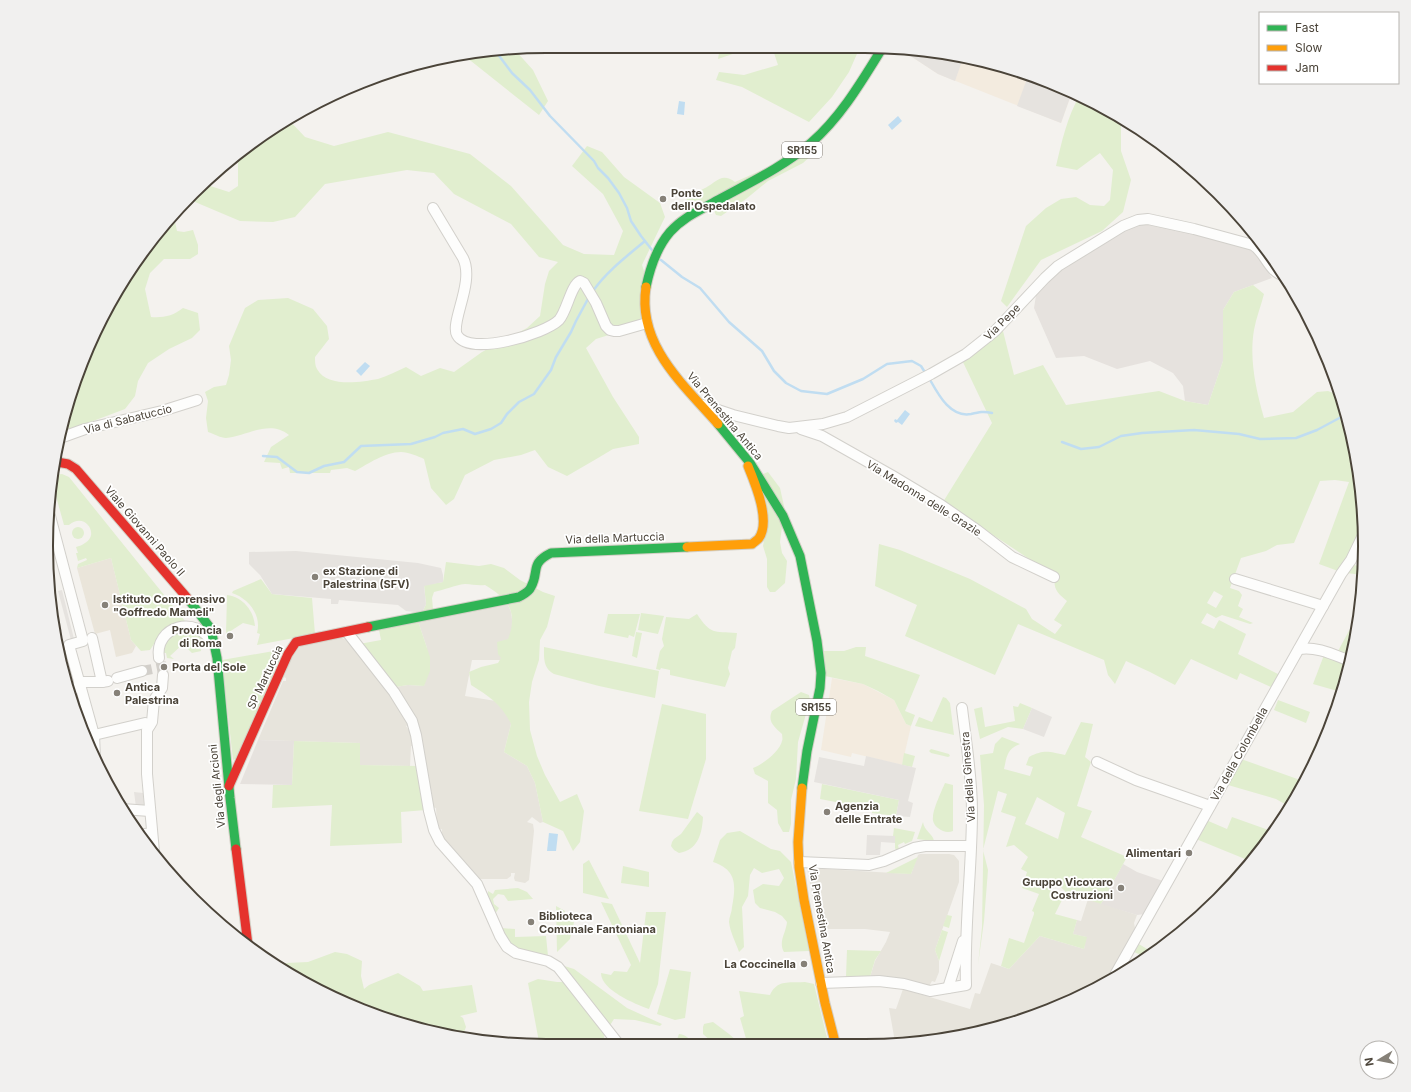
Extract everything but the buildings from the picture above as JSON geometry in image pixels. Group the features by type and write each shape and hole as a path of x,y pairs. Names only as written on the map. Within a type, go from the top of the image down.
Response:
{"street":[{"name":"Via Prenestina Antica","path":"835,1039 829,1021 803,896 799,862 798,842 801,793 807,751 820,688 821,661 802,566 795,541 780,511 743,455 664,361 653,341 646,323 644,303 646,285 661,245 668,234 688,217 786,161 811,142 829,126 840,112 879,53"},
{"path":"433,208 463,258 466,266 464,294 456,327 457,335 462,340 481,344 502,343 518,339 546,328 555,323 562,316 577,283 580,281 583,282 588,289 606,326 612,331 619,331 646,323"},
{"name":"Via Pepe","path":"699,403 733,415 789,428 819,425 854,414 966,354 988,337 1058,266 1123,226 1138,220 1148,219 1199,230 1253,245 1262,254"},
{"name":"Via di Sabatuccio","path":"65,436 85,429 162,411 197,400"},
{"name":"Via Madonna delle Grazie","path":"789,428 806,430 819,435 875,466 941,505 1012,557 1054,577"},
{"name":"Via della Martuccia","path":"412,619 522,596 529,593 533,587 538,563 543,557 551,553 750,544 756,542 762,533 763,516 757,491 743,455"},
{"name":"Viale Giovanni Paolo II","path":"60,463 68,464 76,469 209,625"},
{"path":"54,530 82,641 70,645 94,735 94,742"},
{"name":"Via della Colombella","path":"1118,969 1341,574 1352,560 1358,547"},
{"path":"1235,579 1323,606"},
{"path":"159,658 159,648 165,637 174,629 193,625 199,622 202,618 200,613"},
{"name":"SP Martuccia","path":"229,786 293,645 300,641 412,619"},
{"name":"Via degli Arcioni","path":"209,625 219,669 229,786 247,938"},
{"path":"184,626 201,630 209,638 215,648"},
{"path":"347,632 390,687 412,721 416,735 429,811 437,836 442,845 477,884 504,944 516,953 548,961 558,967 615,1039"},
{"path":"92,638 109,680"},
{"path":"1299,649 1310,648 1345,659"},
{"path":"74,688 80,684 109,680 142,671"},
{"path":"153,843 147,774 147,730 152,722 154,700 162,688 163,675"},
{"name":"Via della Ginestra","path":"821,982 879,981 904,984 930,991 966,985 971,846 971,787 962,708"},
{"path":"94,735 145,723 150,724"},
{"path":"1097,762 1136,780 1210,806"},
{"path":"129,809 150,811"},
{"path":"146,834 152,833"},
{"path":"799,862 869,864 884,861 914,848 925,846 971,846"},
{"name":"Via della Ginestra","path":"948,988 967,928"}],"shaded area":[{"path":"909,55 961,62 993,70 1023,79 1070,98 1061,123 938,74"},
{"path":"909,55 962,62 955,81 938,74"},
{"path":"1026,80 1070,98 1061,123 1017,106"},
{"path":"1131,224 1157,224 1248,246 1255,252 1272,278 1234,292 1223,310 1223,361 1208,405 1185,401 1183,386 1173,373 1150,361 1117,369 1084,356 1056,358 1034,308 1037,289 1060,268"},
{"path":"296,551 418,563 441,568 443,582 424,586 426,604 423,611 415,612 406,611 398,605 339,600 338,604 331,604 331,599 272,594 260,575 249,564 249,552"},
{"name":"Istituto Comprensivo \"Goffredo Mameli\"","path":"111,558 131,640 136,646 132,653 116,657 110,630 95,634 77,568"},
{"path":"62,590 74,639 71,640 58,591"},
{"path":"508,605 511,612 518,660 472,660 465,696 508,703 511,724 504,752 527,766 535,783 543,822 540,823 532,817 527,822 533,824 534,831 529,880 525,883 515,881 515,873 511,873 511,876 507,879 477,879 459,861 440,833 442,832 442,829 438,830 436,808 433,807 431,796 432,792 429,790 417,726 395,687 408,685 424,686 427,648 418,621"},
{"path":"57,611 62,631 60,631"},
{"path":"342,638 352,643 388,691 396,703 396,707 401,707 410,724 406,726 412,735 415,746 411,746 410,766 359,765 360,743 258,740 283,681 286,681 286,678 284,677 290,661 300,646"},
{"path":"832,678 863,684 894,700 906,724 911,726 902,765 852,753 851,757 821,750"},
{"path":"1032,708 1052,717 1044,737 1023,729"},
{"path":"258,740 294,741 292,785 240,784"},
{"path":"866,756 916,768 908,801 913,803 910,817 896,816 899,800 814,782 819,757 864,766"},
{"path":"134,792 143,793 144,807 136,807"},
{"path":"867,835 895,836 895,843 881,842 880,855 866,855"},
{"path":"949,854 954,855 959,861 959,882 935,950 939,961 939,972 935,982 932,981 928,988 870,977 875,961 890,932 865,929 819,929 807,868 911,874 918,855"},
{"path":"1123,864 1137,872 1163,881 1145,914 1137,915 1101,904"},
{"path":"1088,899 1137,915 1134,923 1135,928 1110,974 1054,1001 1023,1013 993,1022 961,1030 894,1038 889,1008 896,1009 903,989 970,1009 975,993 980,994 991,963 1009,969 1040,936 1084,949 1086,937 1073,934 1077,920 1081,921"}],"green space":[{"path":"719,53 736,53 718,59"},
{"path":"774,53 857,53 849,72 832,97 809,122 742,87 716,80 719,72 744,75 778,65"},
{"path":"518,54 533,70 548,101 539,115 467,59"},
{"path":"1076,101 1083,104 1121,125 1121,151 1131,180 1123,212 1102,231 1041,260 1007,307 1001,301 1026,226 1046,208 1061,199 1076,197 1090,205 1104,206 1110,200 1113,170 1100,153 1077,170 1056,166 1068,121"},
{"path":"292,123 305,137 334,146 388,132 470,154 511,186 563,245 584,254 614,255 623,231 603,194 572,166 587,146 602,152 624,177 660,203 665,217 642,265 647,280 647,323 596,339 586,348 613,397 639,437 639,444 613,449 567,476 548,467 535,450 521,455 494,460 465,475 454,499 446,505 431,488 424,459 413,454 401,452 389,454 355,471 347,468 331,470 330,473 290,473 289,467 282,469 280,463 264,462 271,447 289,435 281,430 266,428 226,438 208,432 206,418 208,401 205,392 214,387 226,385 231,360 229,346 245,308 258,300 288,298 313,309 327,326 329,339 315,357 315,365 322,375 328,379 354,382 378,379 406,367 421,376 440,368 454,372 482,352 527,328 540,316 545,284 549,271 558,262 539,257 511,224 454,194 434,173 407,170 325,184 295,217 273,222 240,221 193,201 209,186 229,192 238,186 238,161 272,136"},
{"path":"816,146 815,152 803,163 768,181 746,199 721,216 716,215 714,211 716,207 691,212 686,208 687,197 691,192 702,190 722,178 730,179 735,182"},
{"path":"175,221 177,231 184,232 193,230 198,245 198,254 190,259 164,259 150,273 145,289 151,317 168,316 183,308 198,313 200,330 192,338 169,349 148,363 138,381 135,396 125,409 80,426 67,429 79,388 91,357 119,299 136,272"},
{"path":"1253,285 1264,294 1255,326 1252,352 1258,397 1264,418 1293,412 1317,392 1328,391 1334,393 1349,450 1354,482 1358,546 1358,556 1354,565 1357,566 1357,574 1347,573 1353,565 1343,563 1338,571 1319,564 1349,482 1335,480 1320,481 1294,543 1277,545 1266,551 1241,558 1230,588 1239,591 1242,595 1238,606 1243,609 1239,617 1253,623 1250,624 1222,615 1216,618 1207,613 1201,623 1214,629 1219,620 1246,634 1238,654 1280,675 1273,688 1240,673 1237,680 1191,659 1175,685 1126,661 1115,684 1108,675 1104,660 1018,624 995,675 905,636 917,605 875,586 879,544 900,550 970,579 1026,609 1032,619 1055,634 1062,625 1054,620 1067,601 1055,588 1055,576 943,502 992,423 962,360 1002,327 1014,375 1043,365 1066,405 1159,391 1185,401 1208,405 1223,361 1223,310 1234,292","holes":["1214,591 1223,596 1216,608 1207,603"]},
{"path":"768,472 780,488 786,515 782,527 780,542 782,553 787,561 785,583 775,592 770,592 767,587 767,559 763,546 768,520 763,474"},
{"path":"62,474 69,477 185,621 166,627 150,650 141,651 131,640 111,558 77,568 78,564 87,560 86,558 78,561 76,547 89,539 91,530 85,522 80,521 75,521 69,525 64,525 56,495 58,475"},
{"path":"78,527 82,529 84,533 82,537 78,539 74,537 72,533 74,529"},
{"path":"446,562 479,566 491,564 504,568 520,580 543,592 555,596 547,627 540,640 539,660 532,682 529,702 530,730 537,756 545,775 560,802 577,794 584,811 580,842 573,851 563,831 543,822 535,783 527,766 504,752 511,724 507,717 499,706 484,693 471,685 469,672 481,667 498,663 501,658 498,654 497,642 508,639 512,626 512,615 504,599 485,585 457,585 434,592 432,598 433,609 423,611 426,604 424,585 443,582"},
{"path":"261,579 272,594 312,598 315,634 257,645 260,634 257,633 258,626 256,614 248,603 238,595 232,593 233,591"},
{"path":"227,595 233,596 247,606 254,620 255,626 243,623 226,634"},
{"path":"641,613 664,616 658,634 638,630"},
{"path":"608,614 640,614 634,637 629,635 628,638 604,633"},
{"path":"697,614 706,626 713,631 737,633 735,648 732,651 728,668 730,674 725,687 670,675 670,670 661,668 660,670 656,669 660,651 664,646 662,639 666,617 689,619"},
{"path":"418,621 430,657 430,671 424,686 408,685 395,687 359,644 381,640 379,630"},
{"path":"1351,626 1345,656 1337,653"},
{"path":"176,631 195,631 207,642 200,645 201,651 192,653 183,644 170,656 174,659 167,658 166,653 163,653 164,643"},
{"path":"636,632 642,633 637,658 632,656"},
{"path":"544,647 659,671 655,698 599,686 554,674 550,672 546,666 544,659"},
{"path":"856,647 866,647 865,656 920,675 905,711 915,715 911,726 906,724 894,700 863,684 825,676 824,651 844,651"},
{"path":"285,649 239,757 233,760 222,660"},
{"path":"1324,655 1344,662 1336,691 1313,684"},
{"path":"801,692 809,695 810,700 798,742 796,779 791,800 791,824 789,832 783,832 778,823 777,810 768,803 768,781 755,774 753,768 766,761 781,745 782,734 774,727 771,721 770,718 772,711"},
{"path":"943,697 950,703 954,735 915,726 919,717 932,722"},
{"path":"1278,700 1310,712 1306,723 1274,710"},
{"path":"1020,703 1032,708 1023,729 1008,727 980,739 974,709 982,707 985,727 1015,721 1013,706 1018,707"},
{"path":"662,704 706,714 706,759 688,819 639,811"},
{"path":"1081,722 1093,724 1085,757 1091,762 1077,806 1092,811 1081,837 1127,857 1101,904 1066,892 1053,880 1049,890 1064,896 1055,914 1077,920 1073,934 1087,937 1084,949 1040,936 1009,969 1001,966 1009,938 1024,943 1034,914 1032,911 1039,894 1022,888 1027,872 1021,869 1028,857 1014,845 1006,847 1016,817 1001,812 1007,794 998,791 983,849 984,805 980,755 993,753 995,744 1002,737 1020,744 1012,748 1010,751 1004,769 1030,776 1033,767 1026,765 1029,757 1043,752 1065,755","holes":["1037,797 1065,813 1058,839 1025,824"]},
{"path":"294,741 360,743 360,765 418,766 426,810 401,812 402,843 330,846 332,805 272,808 273,785 292,785"},
{"path":"931,749 949,754 950,756 948,757 931,753 929,751"},
{"path":"904,753 915,756 912,767 902,765"},
{"path":"1241,759 1299,779 1285,804 1276,799 1228,785"},
{"path":"945,783 953,785 953,831 949,832 936,826 933,820 934,809"},
{"path":"822,784 899,800 896,816 872,813 872,809 820,799"},
{"path":"697,812 703,817 702,829 698,840 691,848 679,853 671,846 672,842 681,834"},
{"path":"1232,817 1268,830 1245,859 1196,839 1206,820 1227,829"},
{"path":"923,822 925,828 932,836 934,841 917,839"},
{"path":"894,828 915,832 912,841 905,844 904,842 898,845 899,849 896,850 895,836 893,836"},
{"path":"740,831 771,849 780,851 791,862 809,951 784,952 782,948 782,941 787,922 782,916 775,912 760,908 755,903 753,890 763,884 779,886 784,878 779,869 762,873 754,868 750,875 748,896 742,907 744,947 739,952 729,922 734,892 733,879 727,869 713,862 720,840 727,833"},
{"path":"983,851 988,870 984,921 978,965 982,927"},
{"path":"918,857 911,874 886,873"},
{"path":"589,860 609,899 583,893 583,864"},
{"path":"623,866 649,872 649,887 621,883"},
{"path":"518,888 527,892 533,899 508,901 504,895 498,894 493,899 494,904 499,908 495,914 488,898 488,891 493,894 495,890"},
{"path":"601,902 612,904 640,963 646,912 666,912 658,984 649,1009 612,991 602,979 601,973 611,975 614,971 627,972 631,965"},
{"path":"556,906 565,911 564,919 574,922 570,939 557,952"},
{"path":"947,915 952,916 949,928 943,926"},
{"path":"501,928 515,929 515,937 546,936 548,956 520,950 509,942"},
{"path":"942,930 948,932 939,961 935,950"},
{"path":"1137,943 1148,949 1140,955 1132,951"},
{"path":"847,950 881,951 875,960 870,977 846,977"},
{"path":"335,952 347,954 362,961 361,976 364,989 369,985 398,973 420,986 423,991 472,985 477,1012 460,1016 463,1018 466,1027 464,1032 418,1022 388,1013 357,1001 328,988 283,963 308,962"},
{"path":"561,965 574,969 627,1008 662,1024 660,1026 635,1020 614,1019 605,1033 604,1039 538,1039 528,983 538,979 557,982 577,982 573,980"},
{"path":"670,969 691,972 685,1018 675,1020 657,1014"},
{"path":"789,982 805,982 814,984 827,1039 746,1039 740,1018 744,1016 739,991 770,995 776,986"},
{"path":"713,1022 735,1039 709,1039 703,1034 704,1024"},
{"path":"679,1034 686,1036 689,1039 677,1039"}],"water":[{"path":"679,101 685,102 684,115 677,114"},
{"path":"898,116 902,121 892,130 888,125"},
{"path":"365,362 370,366 361,376 356,371"},
{"path":"905,410 910,414 902,425 898,422 896,423 894,421 895,419 897,420"},
{"path":"549,833 558,834 556,851 547,851"}],"waterway":[{"path":"499,55 512,73 530,90 550,116 594,161 598,168 608,178 619,193 627,208 631,221 652,250"},
{"path":"593,291 610,271 645,241"},
{"path":"661,260 682,277 700,288 729,322 762,351 774,371 786,383 801,391 827,394 863,379 887,364 912,361 921,366 926,374"},
{"path":"263,456 277,457 297,472 309,473 324,466 344,462 361,446 411,444 443,433 463,429 475,434 491,429 501,423 507,414 519,402 534,394 551,370 556,357 589,297"},
{"path":"929,378 936,391 951,409 964,414 982,412 992,413"},
{"path":"1062,442 1081,449 1099,447 1121,436 1142,433 1194,430 1239,434 1260,439 1296,438 1317,430 1341,417"}],"tunnel":[{"path":"142,671 167,666"}],"traffic: fast":[{"path":"646,287 652,265 658,251 670,232 692,214 754,181 789,160 811,143 832,122 859,85 879,53"},
{"path":"718,424 750,463 783,516 800,556 817,641 821,673 820,688 807,751 802,788"},
{"path":"368,627 519,597 530,589 534,581 537,564 551,553 687,547"},
{"path":"189,600 211,629 217,658 236,849"}],"traffic: slow":[{"path":"646,287 645,308 649,327 656,345 677,378 718,424"},
{"path":"687,547 752,544 758,539 762,531 763,512 758,492 748,466"},
{"path":"802,788 798,842 799,867 804,900 825,1003 834,1039"}],"traffic: jam":[{"path":"60,463 68,464 76,469 189,600"},
{"path":"229,786 288,654 296,642 368,627"},
{"path":"236,849 247,938"}],"place":[{"name":"Ponte dell'Ospedalato","path":"663,199"},
{"name":"ex Stazione di Palestrina (SFV)","path":"315,577"},
{"name":"Istituto Comprensivo \"Goffredo Mameli\"","path":"105,605"},
{"name":"Provincia di Roma","path":"230,636"},
{"name":"Porta del Sole","path":"164,667"},
{"name":"Antica Palestrina","path":"117,693"},
{"name":"Agenzia delle Entrate","path":"827,812"},
{"name":"Alimentari","path":"1189,853"},
{"name":"Gruppo Vicovaro Costruzioni","path":"1121,888"},
{"name":"Biblioteca Comunale Fantoniana","path":"531,922"},
{"name":"La Coccinella","path":"804,964"}]}
